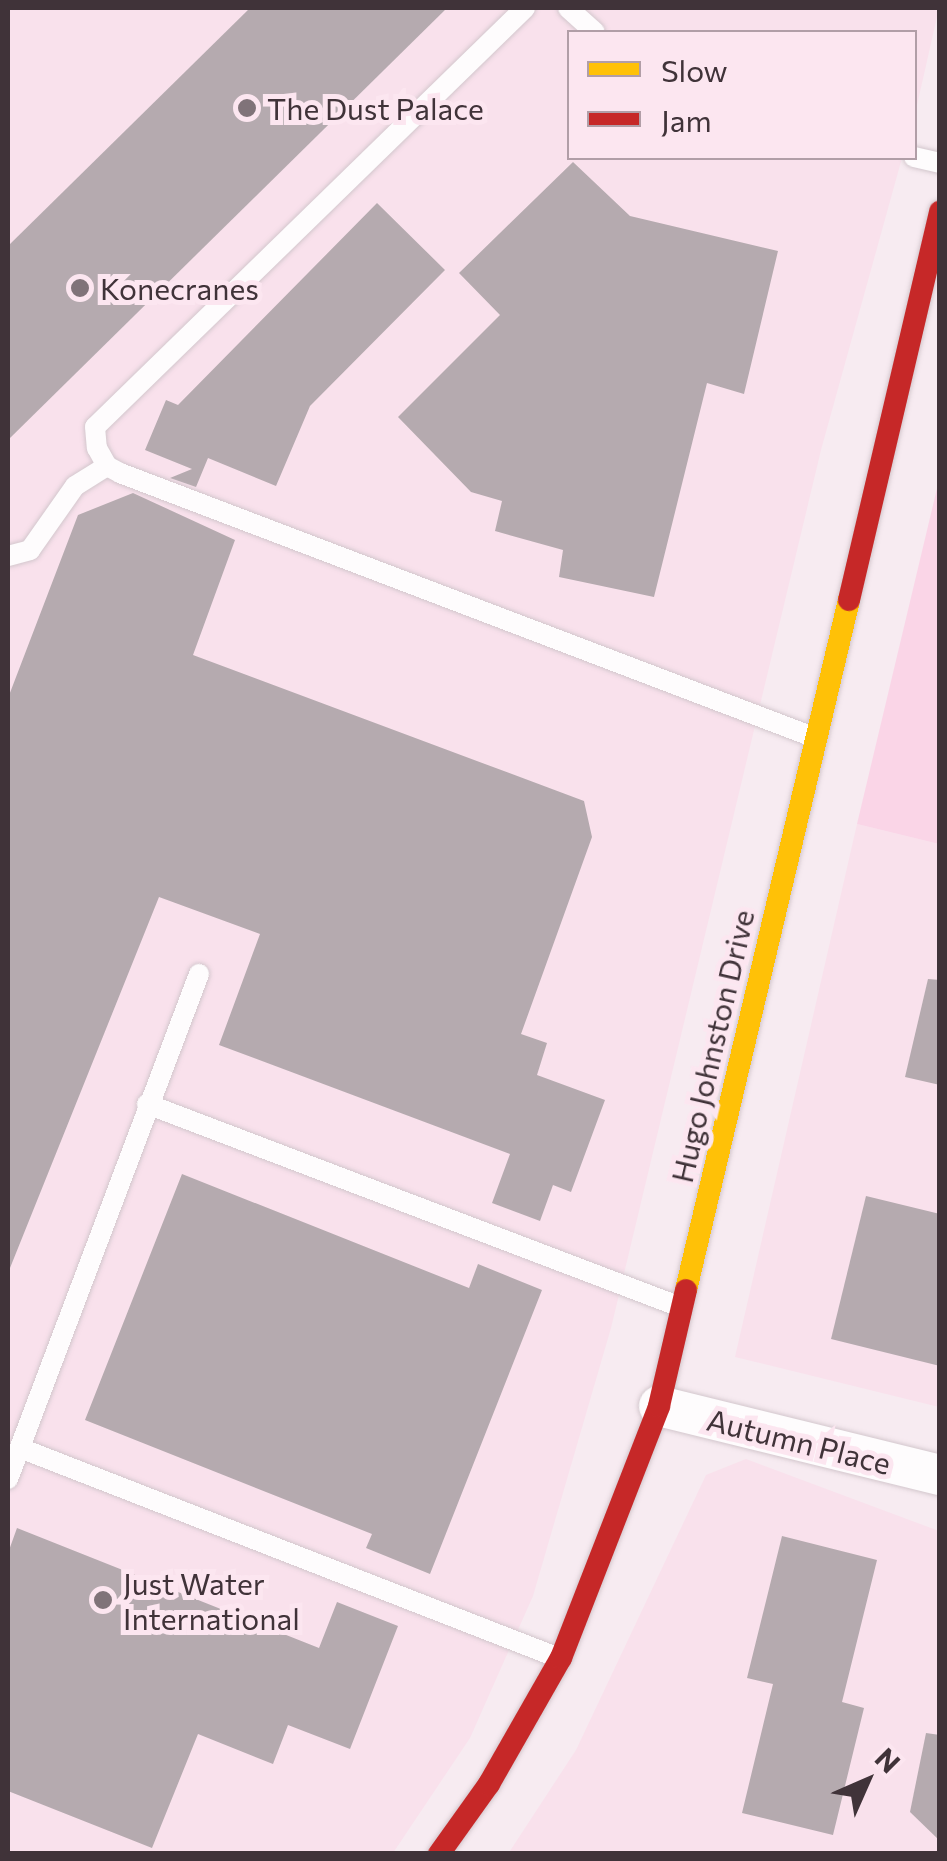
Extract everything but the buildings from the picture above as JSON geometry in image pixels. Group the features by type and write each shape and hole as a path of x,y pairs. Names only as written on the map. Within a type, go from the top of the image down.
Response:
{"street":[{"name":"Hugo Johnston Drive","path":"447,1852 561,1658 659,1406 940,212"},
{"name":"Autumn Place","path":"659,1406 940,1475"}],"lane":[{"path":"107,466 95,427 525,8"},
{"path":"568,8 593,30"},
{"path":"8,556 30,550 75,486 107,466"},
{"path":"107,466 816,738"},
{"path":"8,1479 199,974"},
{"path":"148,1104 682,1308"},
{"path":"20,1448 561,1658"}],"shaded area":[{"path":"8,8 939,8 917,105 917,30 567,30 567,160 901,160 821,450 611,1328 533,1596 470,1738 393,1853 8,1853"},
{"path":"939,480 939,844 857,824"},
{"path":"857,824 939,844 939,1407 735,1357"},
{"path":"746,1459 939,1531 939,1853 508,1854 576,1750 706,1475"}],"traffic: slow":[{"path":"686,1290 849,600"}],"traffic: jam":[{"path":"849,600 940,212"},
{"path":"439,1854 489,1784 561,1658 659,1406 686,1290"}],"place":[{"name":"The Dust Palace","path":"247,108"},
{"name":"Konecranes","path":"80,288"},
{"name":"Just Water International","path":"103,1600"}]}
